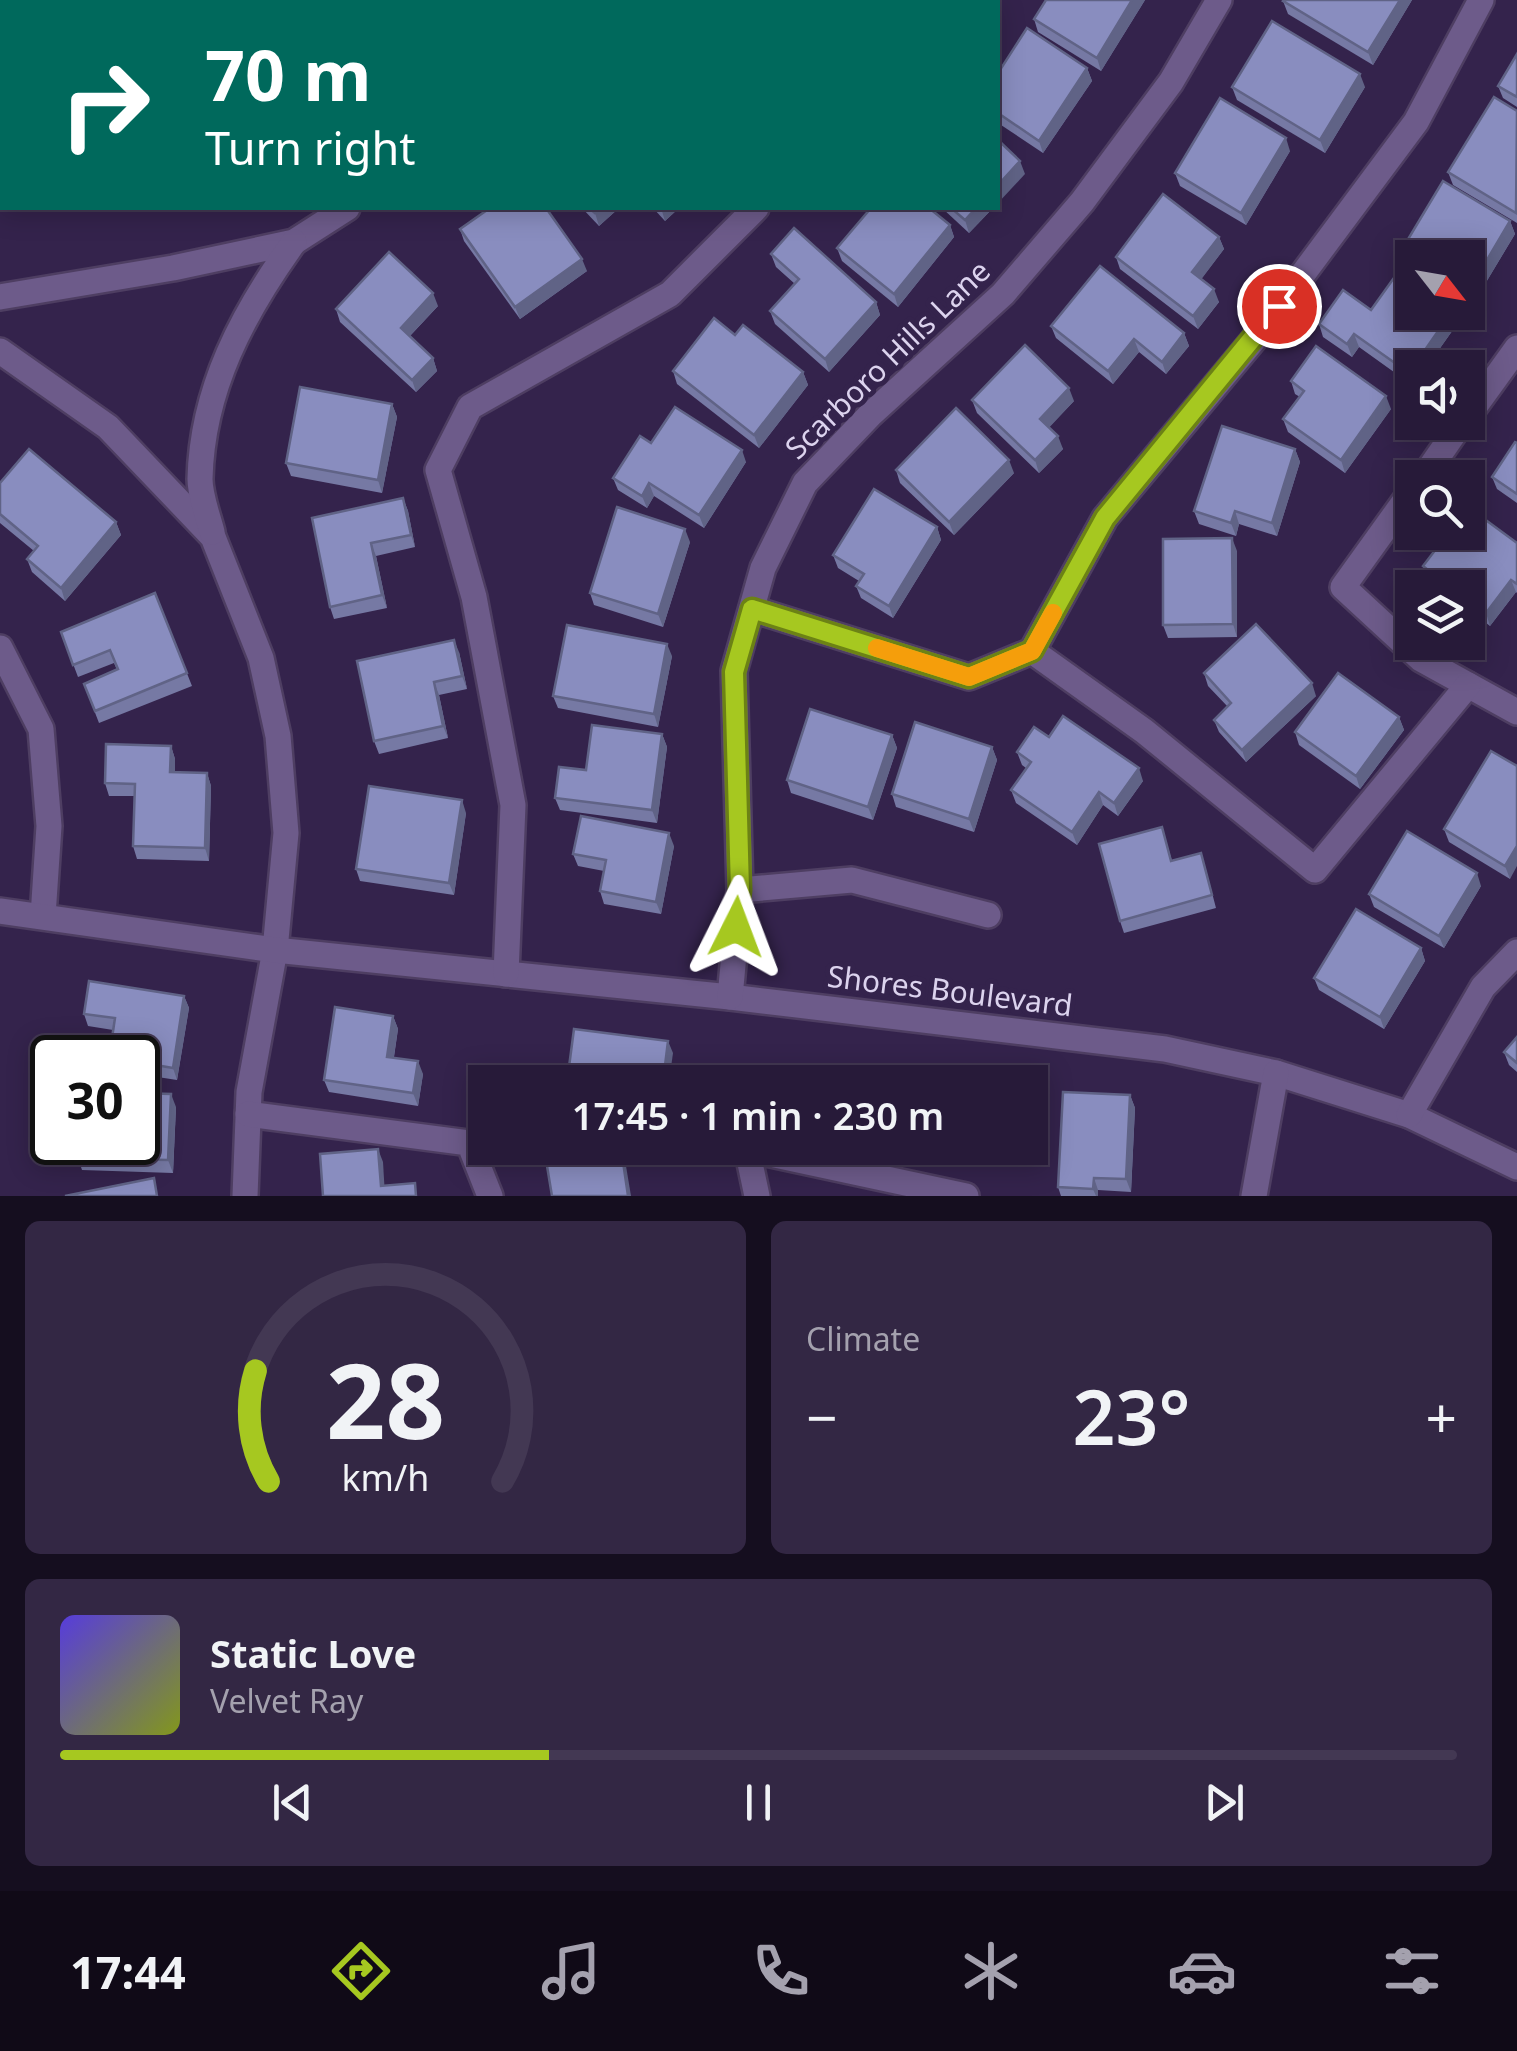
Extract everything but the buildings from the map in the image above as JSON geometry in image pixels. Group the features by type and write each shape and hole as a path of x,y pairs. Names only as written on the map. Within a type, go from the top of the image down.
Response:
{"street":[{"name":"Scarboro Hills Lane","path":"730,997 740,890 734,672 763,568 805,482 870,414 1003,294 1082,202 1171,82 1219,0"},
{"path":"752,609 969,677 1032,651 1105,518 1256,337 1416,122 1480,0"},
{"path":"245,1196 248,1092 275,950 286,833 278,736 261,658 213,537 200,482 214,387 230,343 262,286 294,242 343,210"},
{"path":"506,974 513,805 474,596 438,470 470,408 670,294 754,210"},
{"path":"0,298 294,242"},
{"path":"1485,392 1517,348"},
{"path":"0,351 108,428 213,537"},
{"path":"1395,515 1343,587 1420,659 1517,712"},
{"path":"0,648 40,728 49,826 43,916"},
{"path":"1032,651 1144,731 1315,870 1468,685"},
{"path":"740,890 852,880 988,916"},
{"name":"Shores Boulevard","path":"0,912 275,950 730,997 1165,1048 1276,1073 1409,1115 1517,1166"},
{"path":"1409,1115 1483,987 1517,952"},
{"path":"1254,1196 1276,1073"},
{"path":"248,1114 469,1143 490,1196"},
{"path":"750,1165 757,1196"},
{"path":"822,1165 966,1196"}],"slow traffic":[{"path":"877,648 969,677 1032,651 1053,613"}],"route":[{"path":"736,927 740,890 734,672 752,609 969,677 1032,651 1105,518 1279,306"}]}
